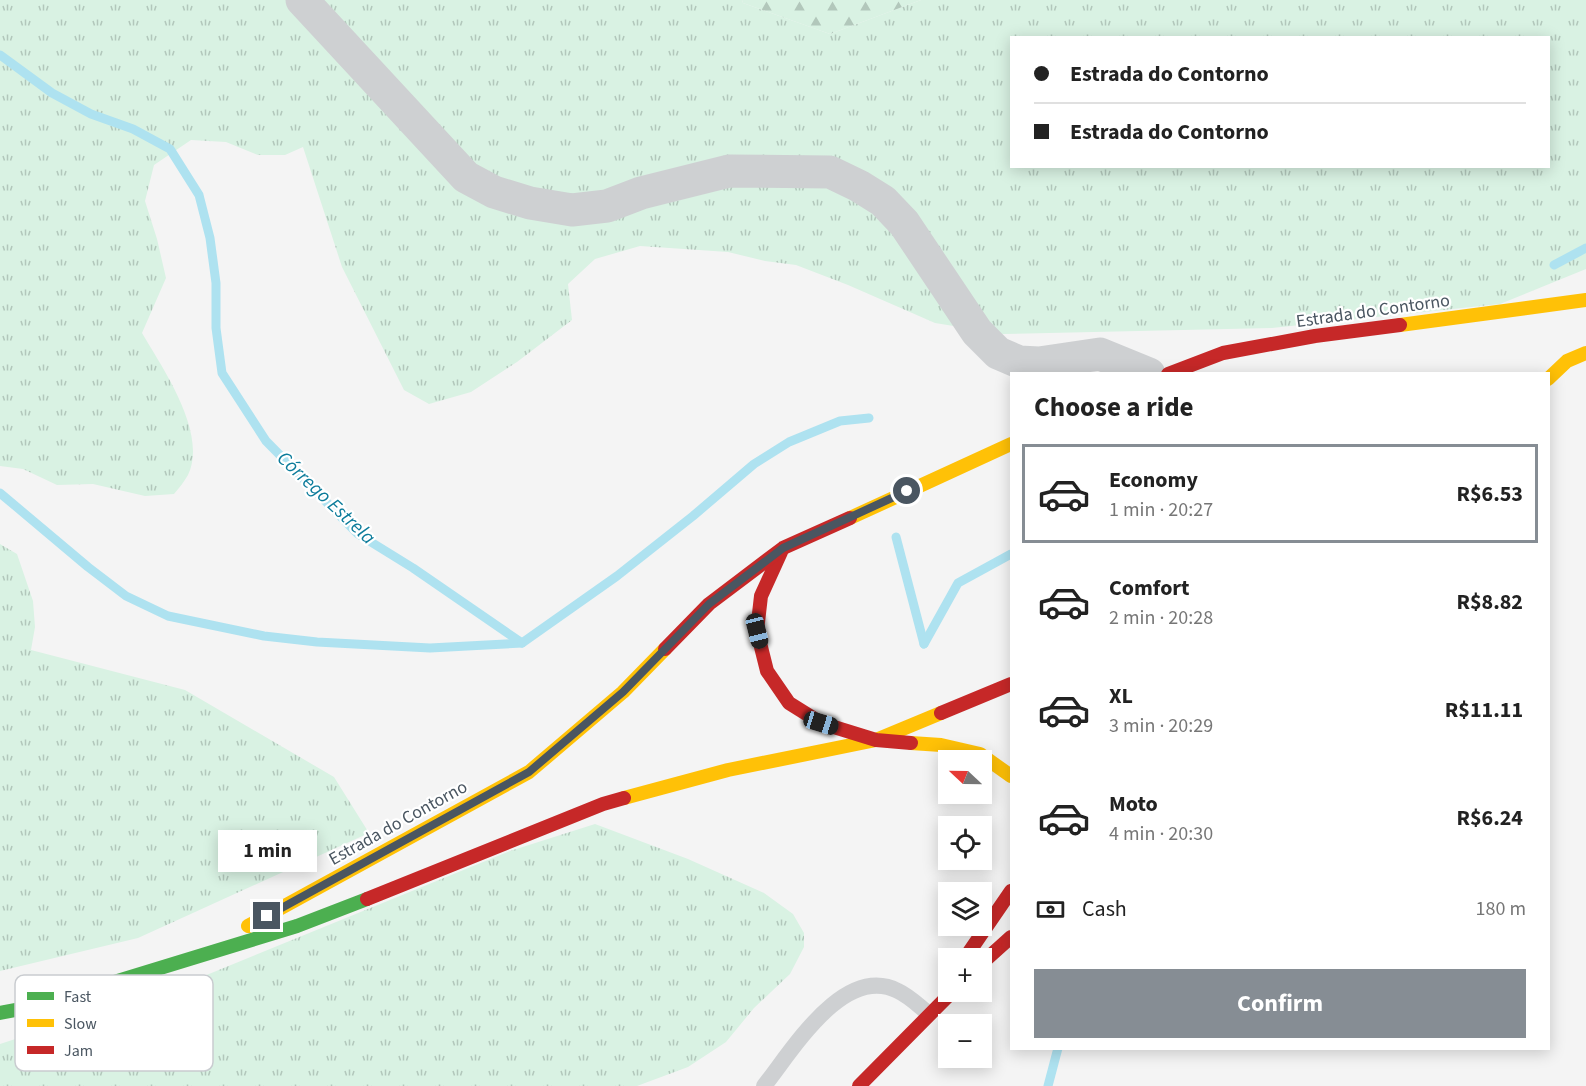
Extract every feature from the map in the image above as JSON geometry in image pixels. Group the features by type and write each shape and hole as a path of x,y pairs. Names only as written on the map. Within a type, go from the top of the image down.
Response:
{"main road":[{"name":"Estrada do Contorno","path":"1173,372 1223,353 1315,336 1586,300"},
{"path":"1550,373 1567,361 1586,353"},
{"path":"1550,377 1567,361"},
{"name":"Estrada do Contorno","path":"186,960 529,772 623,692 709,604 783,548 1010,444"},
{"path":"783,548 761,596 757,631 767,671 789,703 821,723 876,740 941,745 980,754 1010,775"},
{"path":"137,975 297,926 603,804 728,770 876,740 1010,684"},
{"path":"972,948 1010,892"},
{"path":"992,954 1010,938"},
{"path":"928,1013 938,998"},
{"path":"859,1086 941,1002"},
{"path":"0,1013 15,1010"}],"street":[{"path":"302,0 466,177 494,192 530,203 572,210 608,206 641,193 729,171 830,172 883,201 904,223 977,332 998,353 1019,362 1039,363 1100,354 1144,372"}],"lane":[{"path":"764,1086 833,1003 849,993 872,984 898,990 928,1013"}],"green space":[{"path":"0,0 742,0 743,3 830,34 921,0 1586,0 1586,269 1500,304 1272,328 1003,334 935,323 796,265 765,261 728,252 640,246 595,259 568,284 572,320 517,362 471,392 429,404 404,390 342,267 303,147 285,155 258,155 226,142 191,140 154,165 145,201 166,278 142,333 171,383 188,421 193,458 188,475 174,494 145,496 93,484 57,485 23,469 0,466"},
{"path":"742,0 921,0 830,34 743,3"},
{"path":"0,544 17,554 33,601 35,627 31,650 185,690 334,777 369,833 138,938 0,971"},
{"path":"595,824 688,859 764,893 793,914 804,933 804,947 790,974 754,1008 726,1042 688,1067 637,1086 0,1086 0,1044 15,1039 15,1071 213,1071 213,975 207,975 510,851"}],"waterway":[{"name":"Córrego Estrela","path":"0,55 52,93 91,114 133,129 170,149 199,195 210,238 216,283 216,328 222,373 266,441 358,534 413,568 522,643"},
{"path":"1554,265 1586,248"},
{"name":"Córrego Estrela","path":"522,643 617,576 754,464 789,442 840,421 869,418"},
{"path":"0,493 126,596 168,616 264,636 317,642 430,648 522,643"},
{"path":"896,537 924,644"},
{"path":"924,644 958,583 1010,555"},
{"name":"Córrego Estrela","path":"1048,1086 1057,1050"}],"traffic: fast":[{"path":"137,975 297,926 367,899"},
{"path":"0,1013 15,1010"}],"traffic: slow":[{"path":"1400,325 1586,300"},
{"path":"1550,377 1567,361 1586,353"},
{"path":"850,518 1010,444"},
{"path":"248,926 529,772 623,692 665,649"},
{"path":"624,798 728,770 876,740 941,713"},
{"path":"911,743 941,745 980,754 1010,775"}],"traffic: jam":[{"path":"1173,372 1223,353 1315,336 1400,325"},
{"path":"665,649 709,604 783,548 850,518"},
{"path":"781,552 761,596 757,631 767,671 789,703 821,723 876,740 911,743"},
{"path":"941,713 1010,684"},
{"path":"367,899 603,804 624,798"},
{"path":"972,948 1010,892"},
{"path":"992,954 1010,938"},
{"path":"859,1086 942,1002"}],"route":[{"path":"267,916 529,772 623,692 709,604 783,548 907,491"}]}
